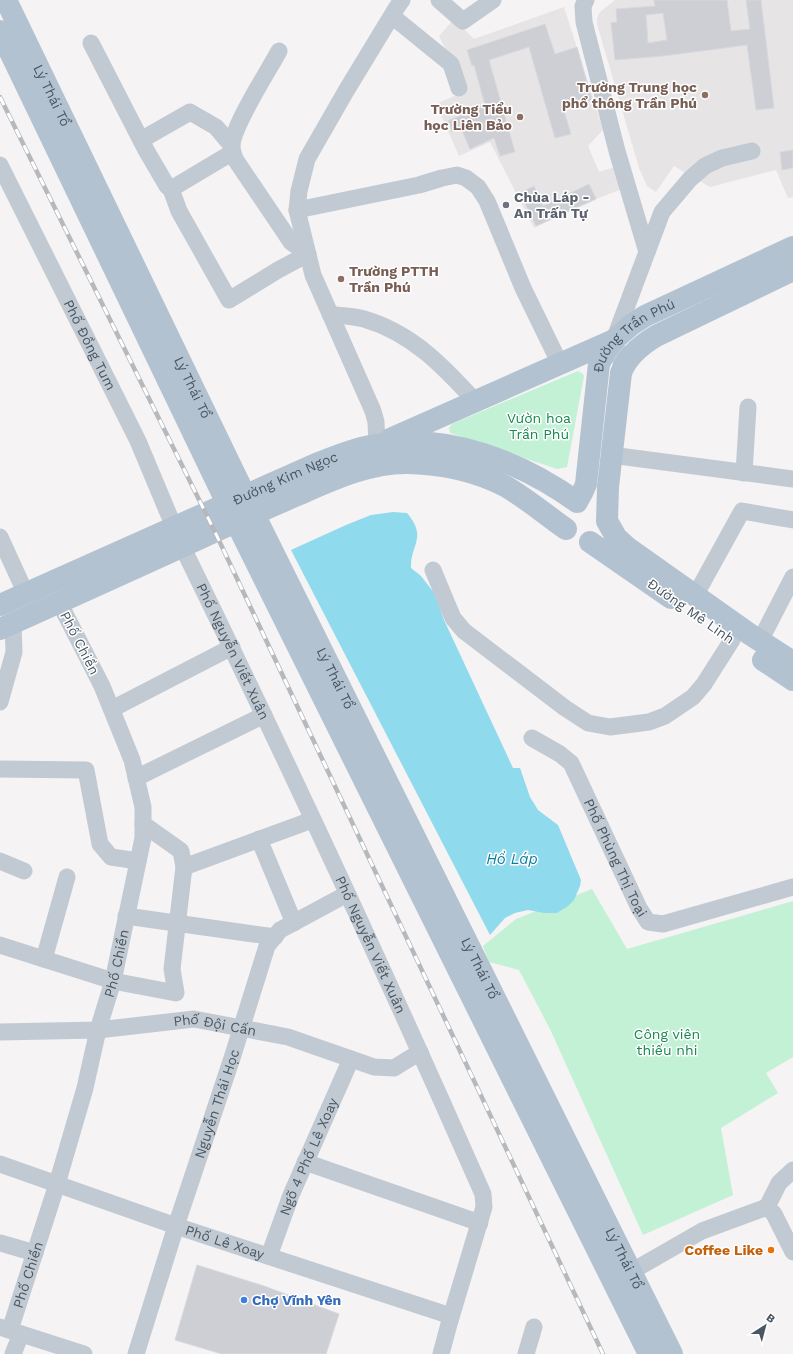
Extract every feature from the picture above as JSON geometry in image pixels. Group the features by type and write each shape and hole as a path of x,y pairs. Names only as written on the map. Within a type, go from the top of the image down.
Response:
{"main road":[{"name":"Lý Thái Tổ","path":"6,0 240,509"},
{"name":"Lý Thái Tổ","path":"0,31 240,509 622,1277 672,1354"},
{"name":"Đường Trần Phú","path":"577,502 586,484 599,364 614,340 632,325 659,309 793,247"},
{"name":"Đường Trần Phú","path":"607,521 611,455 621,373 637,349 656,336 792,272"},
{"path":"377,445 614,340"},
{"name":"Đường Kim Ngọc","path":"0,605 178,537 240,509 347,452 377,445 405,442 431,444 458,448 484,455 538,477 577,502"},
{"name":"Đường Kim Ngọc","path":"240,509 354,472 382,465 408,463 447,467 492,480 514,492 566,529"},
{"path":"587,500 597,504 604,511 607,521 602,535 590,542 575,540 566,529 564,522 569,508 577,502 587,500"},
{"name":"Đường Mê Linh","path":"607,521 616,536 625,545 760,641 793,662"},
{"name":"Đường Kim Ngọc","path":"7,626 59,602 178,537"},
{"name":"Đường Mê Linh","path":"590,542 732,640 793,680"},
{"name":"Lý Thái Tổ","path":"622,1277 649,1354"}],"street":[{"path":"377,445 376,422 373,412 313,275 297,210 299,191 308,159 346,91 402,0"},
{"path":"440,0 463,21 493,0"},
{"path":"586,0 583,6 584,22 617,151 647,252"},
{"path":"392,16 451,64 459,88"},
{"path":"91,43 141,140 167,186 171,189 179,211 229,300 278,270 308,254"},
{"path":"279,51 242,117 235,134 233,149 235,159 291,242 308,254"},
{"path":"141,140 190,112 216,127 233,149"},
{"path":"171,189 233,149"},
{"path":"623,368 614,340 662,212 690,179 705,166 722,158 752,151"},
{"name":"Phố Đồng Tum","path":"0,166 138,441 178,537"},
{"path":"297,210 419,185 457,175 466,178 478,187 487,201 524,288 560,364"},
{"path":"330,314 363,319 394,331 416,344 437,361 476,402"},
{"path":"744,473 748,407"},
{"path":"611,455 793,479"},
{"path":"696,596 742,511 793,520"},
{"path":"0,537 26,594"},
{"name":"Phố Nguyễn Viết Xuân","path":"178,537 264,715 420,1052 483,1194 484,1207 480,1223 451,1316 441,1354"},
{"path":"433,570 453,618 464,631 565,708 588,722 610,727 627,726 649,722 665,716 693,697 704,684 732,640"},
{"path":"760,641 793,577"},
{"name":"Phố Chiền","path":"14,1354 10,1330 86,1088 98,1030 113,981 143,838 143,807 132,760 102,686 59,602"},
{"path":"0,702 14,652 7,626"},
{"path":"112,709 232,647"},
{"path":"136,778 264,715"},
{"name":"Phố Phùng Thị Toại","path":"532,738 560,754 571,763 638,908 648,922 663,924 793,887"},
{"path":"0,769 86,770 100,844 111,857 138,861"},
{"path":"184,867 312,820"},
{"path":"0,945 113,981 176,993 172,969 184,867 181,851 143,824"},
{"path":"259,839 294,923"},
{"path":"0,860 24,871"},
{"path":"44,959 67,877"},
{"name":"Nguyễn Thái Học","path":"136,1354 267,946 280,930 347,894"},
{"path":"126,916 275,937"},
{"name":"Phố Đội Cấn","path":"0,1032 98,1030 194,1019 288,1037 374,1067 394,1068 420,1052"},
{"name":"Ngõ 4 Phố Lê Xoay","path":"269,1256 291,1195 351,1059"},
{"path":"306,1162 480,1223"},
{"name":"Phố Lê Xoay","path":"0,1164 176,1226 451,1316"},
{"path":"622,1277 702,1231 768,1207 779,1183 793,1170"},
{"path":"768,1207 774,1214 793,1252"},
{"path":"0,1243 35,1253"},
{"path":"526,1354 534,1327"},
{"path":"10,1330 61,1350 84,1354"}],"shaded area":[{"name":"Trường Trung học phổ thông Trần Phú","path":"615,0 793,0 793,197 788,198 776,170 710,187 674,166 656,192 647,186 639,168 597,24 597,18 600,12"},
{"name":"Trường Tiểu học Liên Bảo","path":"564,7 603,130 588,146 599,172 615,167 622,189 596,199 534,228 490,142 459,156 436,104 466,91 439,36 454,19 474,39"}],"green space":[{"name":"Vườn hoa Trần Phú","path":"578,371 584,376 567,467 557,469 450,433 449,428 452,424"},
{"name":"Công viên thiếu nhi","path":"592,889 627,949 793,901 793,1057 766,1073 778,1093 721,1128 733,1195 643,1235 550,1029 519,970 489,962 483,946 516,919"}],"water":[{"name":"Hồ Láp","path":"393,512 407,513 413,522 417,535 411,560 411,568 421,576 435,594 444,620 513,768 520,768 530,797 538,810 558,825 581,880 574,900 557,913 544,913 528,910 515,913 505,918 490,935 291,550 371,515"}],"building":[{"path":"654,0 727,0 731,31 750,29 746,0 761,0 774,108 756,110 747,45 663,56 615,60 611,23 617,22 616,9 655,6","holes":["663,13 667,40 648,43 646,15"]},
{"path":"545,24 555,54 577,47 592,100 563,108 571,134 555,138 529,47 489,60 515,152 500,156 494,138 470,149 461,128 452,132 448,121 485,105 474,65 472,66 467,50"},
{"path":"793,150 793,168 782,170 780,152"},
{"path":"589,184 596,199 536,226 520,193 534,186 543,206"},
{"name":"Chợ Vĩnh Yên","path":"197,1265 264,1286 339,1314 326,1354 222,1354 175,1340"}],"railway":[{"path":"0,97 215,532 603,1354"}],"place":[{"name":"Trường Trung học phổ thông Trần Phú","path":"705,95"},
{"name":"Trường Tiểu học Liên Bảo","path":"520,117"},
{"name":"Chùa Láp - An Trấn Tự","path":"506,205"},
{"name":"Trường PTTH Trần Phú","path":"341,279"},
{"name":"Coffee Like","path":"771,1250"},
{"name":"Chợ Vĩnh Yên","path":"244,1300"}]}
